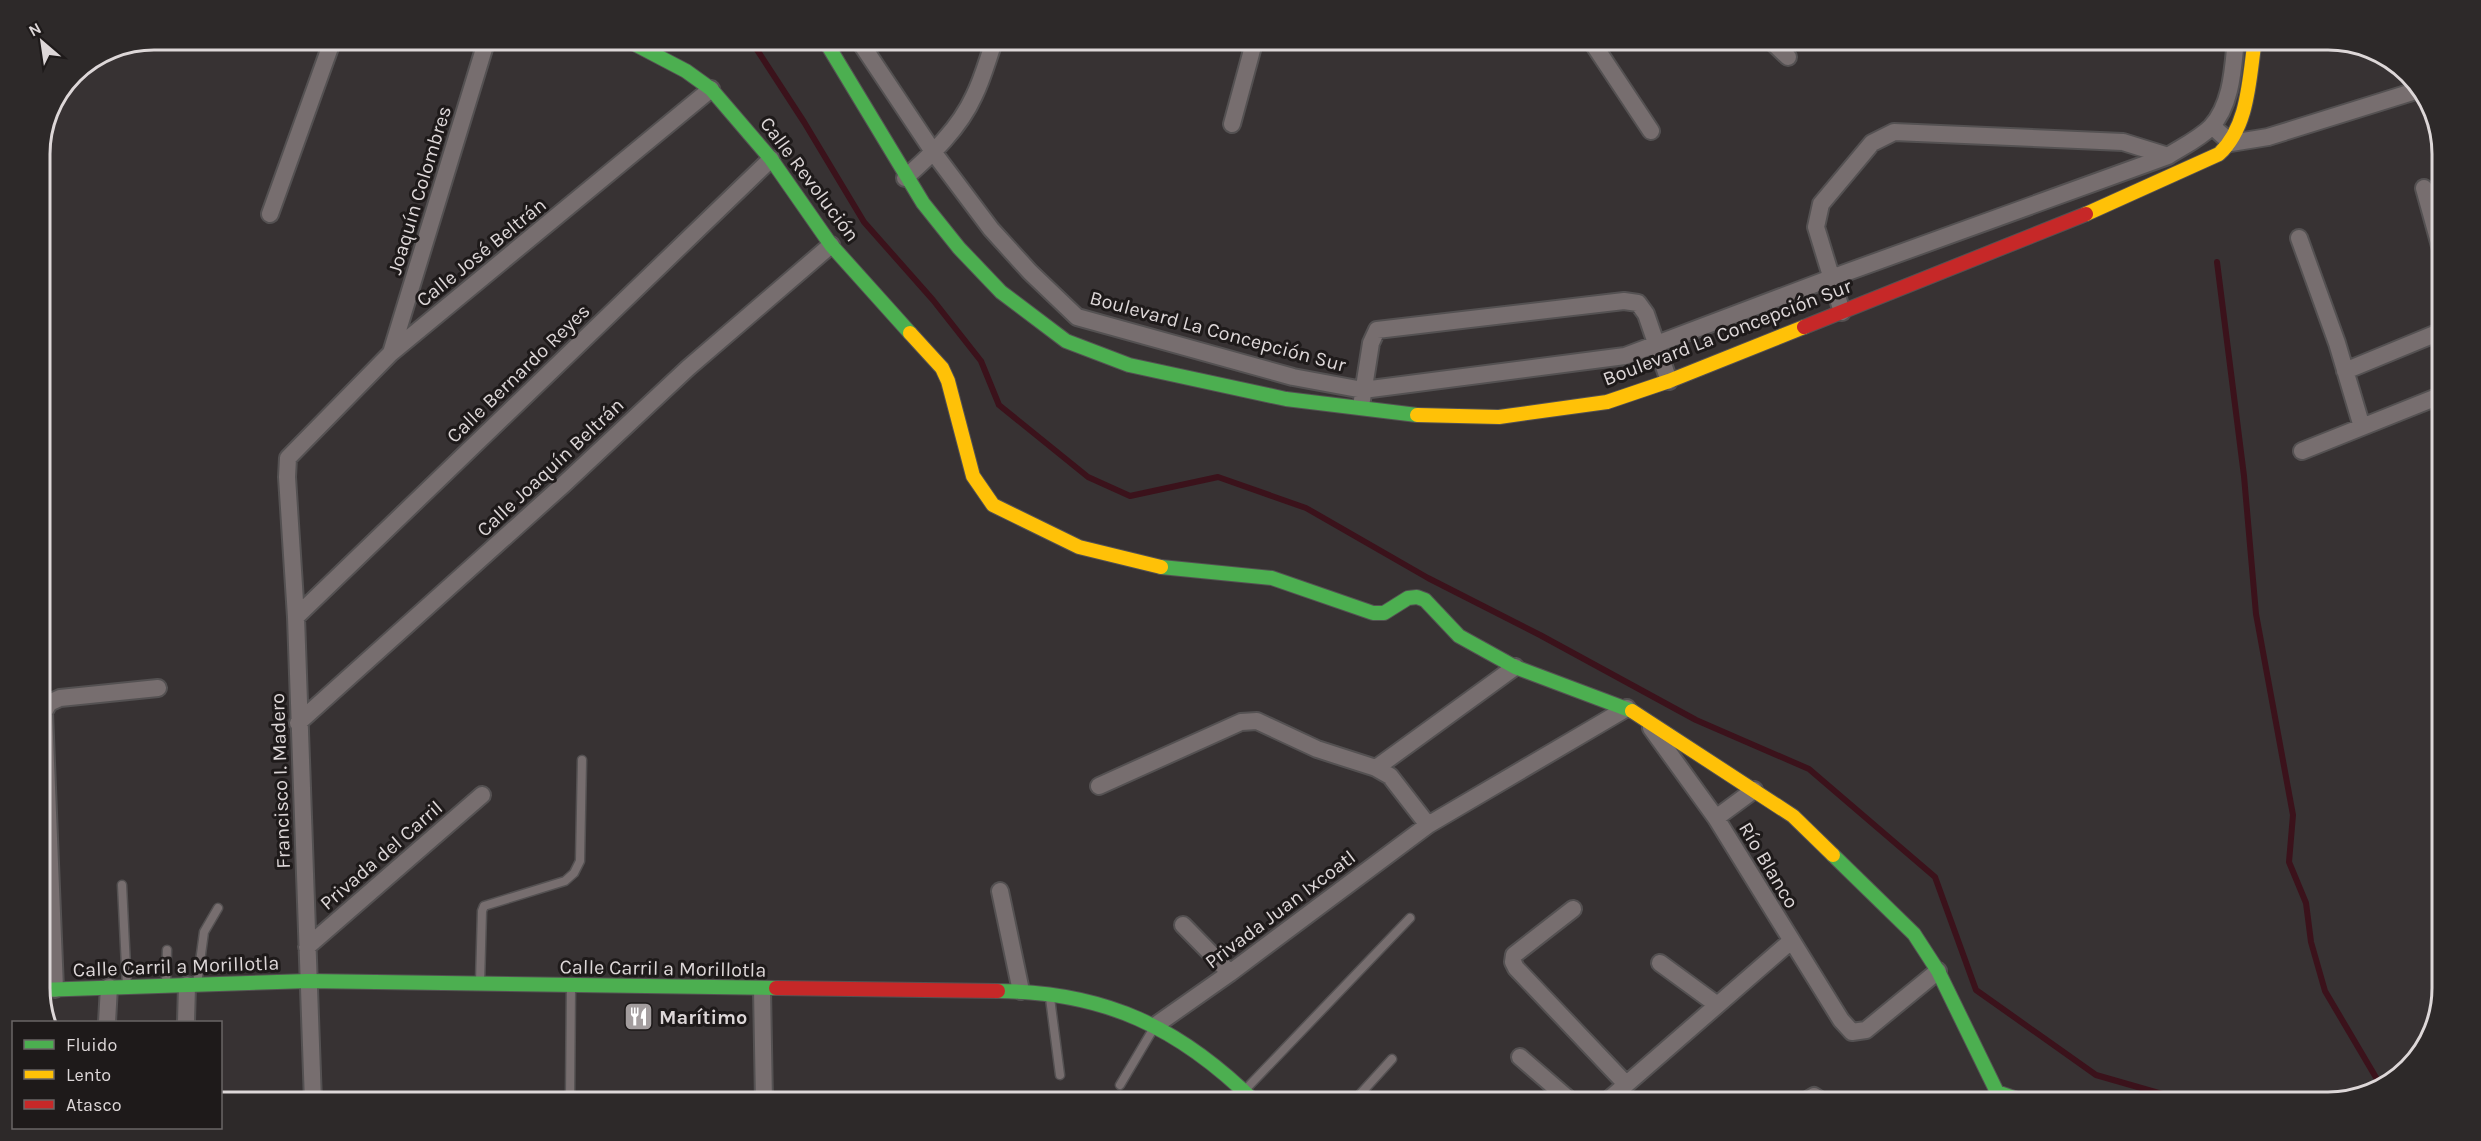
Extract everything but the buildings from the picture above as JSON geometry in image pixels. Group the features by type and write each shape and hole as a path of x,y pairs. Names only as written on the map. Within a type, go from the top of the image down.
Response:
{"street":[{"path":"270,214 329,50"},
{"name":"Joaquín Colombres","path":"391,353 484,50"},
{"name":"Calle Revolución","path":"646,50 686,71 711,89 771,159 831,245 942,368 948,381 973,476 993,505 1079,547 1152,566 1272,578 1373,613 1384,613 1408,598 1417,597 1425,600 1459,636 1515,667"},
{"name":"Boulevard La Concepción Sur","path":"830,50 905,178 959,248 1001,291 1066,341 1129,365 1286,399 1400,414 1499,417 1607,402 1668,381 2113,203 2219,154 2230,143"},
{"name":"Boulevard La Concepción Sur","path":"865,50 934,153 991,230 1077,317 1293,377 1363,390 1625,356 1831,278 2168,156 2212,126 2231,87 2235,50"},
{"path":"905,178 934,153 949,136 974,97 991,50"},
{"path":"1232,124 1252,50"},
{"path":"1597,50 1651,131"},
{"path":"1781,50 1788,57"},
{"path":"2230,143 2241,123 2253,50"},
{"name":"Calle José Beltrán","path":"288,459 391,353 711,89"},
{"path":"2230,143 2268,137 2411,92"},
{"path":"2212,126 2230,143"},
{"path":"1842,312 1816,227 1821,204 1872,143 1893,132 2122,142 2168,156"},
{"name":"Calle Bernardo Reyes","path":"296,618 771,159"},
{"path":"2424,188 2431,214"},
{"path":"2300,238 2337,343 2362,427"},
{"name":"Calle Joaquín Beltrán","path":"298,723 563,485 688,368 831,245"},
{"path":"1361,410 1371,343 1377,330 1624,301 1638,303 1646,314 1668,381"},
{"path":"2345,371 2431,335"},
{"path":"2302,451 2431,398"},
{"name":"Francisco I. Madero","path":"288,459 287,477 296,618 313,1092"},
{"path":"1376,768 1515,667 1627,708 1793,816 1914,934 1938,971 1990,1092"},
{"path":"50,703 60,698 158,688"},
{"name":"Privada Juan Ixcoatl","path":"1156,1025 1230,973 1428,825 1627,708"},
{"path":"1099,786 1241,722 1257,721 1317,749 1376,768 1390,776 1428,825"},
{"name":"Río Blanco","path":"1647,722 1716,818 1841,1020 1852,1032 1866,1030 1938,971"},
{"path":"1716,818 1754,790"},
{"name":"Privada del Carril","path":"307,947 482,795"},
{"path":"1000,891 1021,991"},
{"path":"1573,909 1514,955 1514,962 1516,968 1625,1083"},
{"path":"1183,925 1230,973"},
{"path":"1616,1092 1791,941"},
{"path":"1660,963 1716,1004"},
{"name":"Calle Carril a Morillotla","path":"50,989 308,981 1021,991 1126,1012 1156,1025 1180,1039 1241,1092"},
{"path":"186,1021 192,985"},
{"path":"106,1021 109,987"},
{"path":"762,989 764,1092"},
{"path":"1520,1057 1560,1092"}],"lane":[{"path":"480,984 484,906 565,881 574,873 580,861 582,760"},
{"path":"122,885 127,987"},
{"path":"192,985 204,932 218,908"},
{"path":"1253,1092 1410,918"},
{"path":"166,985 167,950"},
{"path":"570,1092 571,985"},
{"path":"1050,996 1060,1075"},
{"path":"1120,1085 1156,1025"},
{"path":"1362,1092 1392,1059"}],"waterway":[{"path":"757,50 864,222 933,300 981,361 999,405 1088,477 1130,496 1218,477 1306,508 1428,578 1540,635 1696,720 1809,769 1935,877 1976,990 2096,1075 2155,1092"},
{"path":"2217,262 2244,476 2256,614 2293,815 2289,862 2306,903 2311,942 2325,991 2377,1079"}],"traffic: fast":[{"path":"646,50 686,71 711,89 771,159 831,245 910,333"},
{"path":"831,50 923,203 959,248 1001,292 1066,341 1129,365 1286,399 1417,415"},
{"path":"1161,567 1272,578 1373,613 1384,613 1408,598 1417,597 1425,600 1459,636 1515,667 1632,711"},
{"path":"1833,855 1914,934 1938,971 1997,1092"},
{"path":"50,990 308,981 776,988"},
{"path":"998,991 1073,998 1138,1019 1198,1053 1244,1092"}],"traffic: slow":[{"path":"2086,214 2219,154 2229,143 2242,116 2254,50"},
{"path":"1417,415 1499,417 1607,402 1669,381 1804,327"},
{"path":"910,333 942,368 948,381 973,476 993,505 1079,547 1161,567"},
{"path":"1632,711 1793,816 1833,855"}],"traffic: jam":[{"path":"1804,327 2086,214"},
{"path":"776,988 998,991"}],"place":[{"name":"Marítimo","path":"638,1017"}]}
